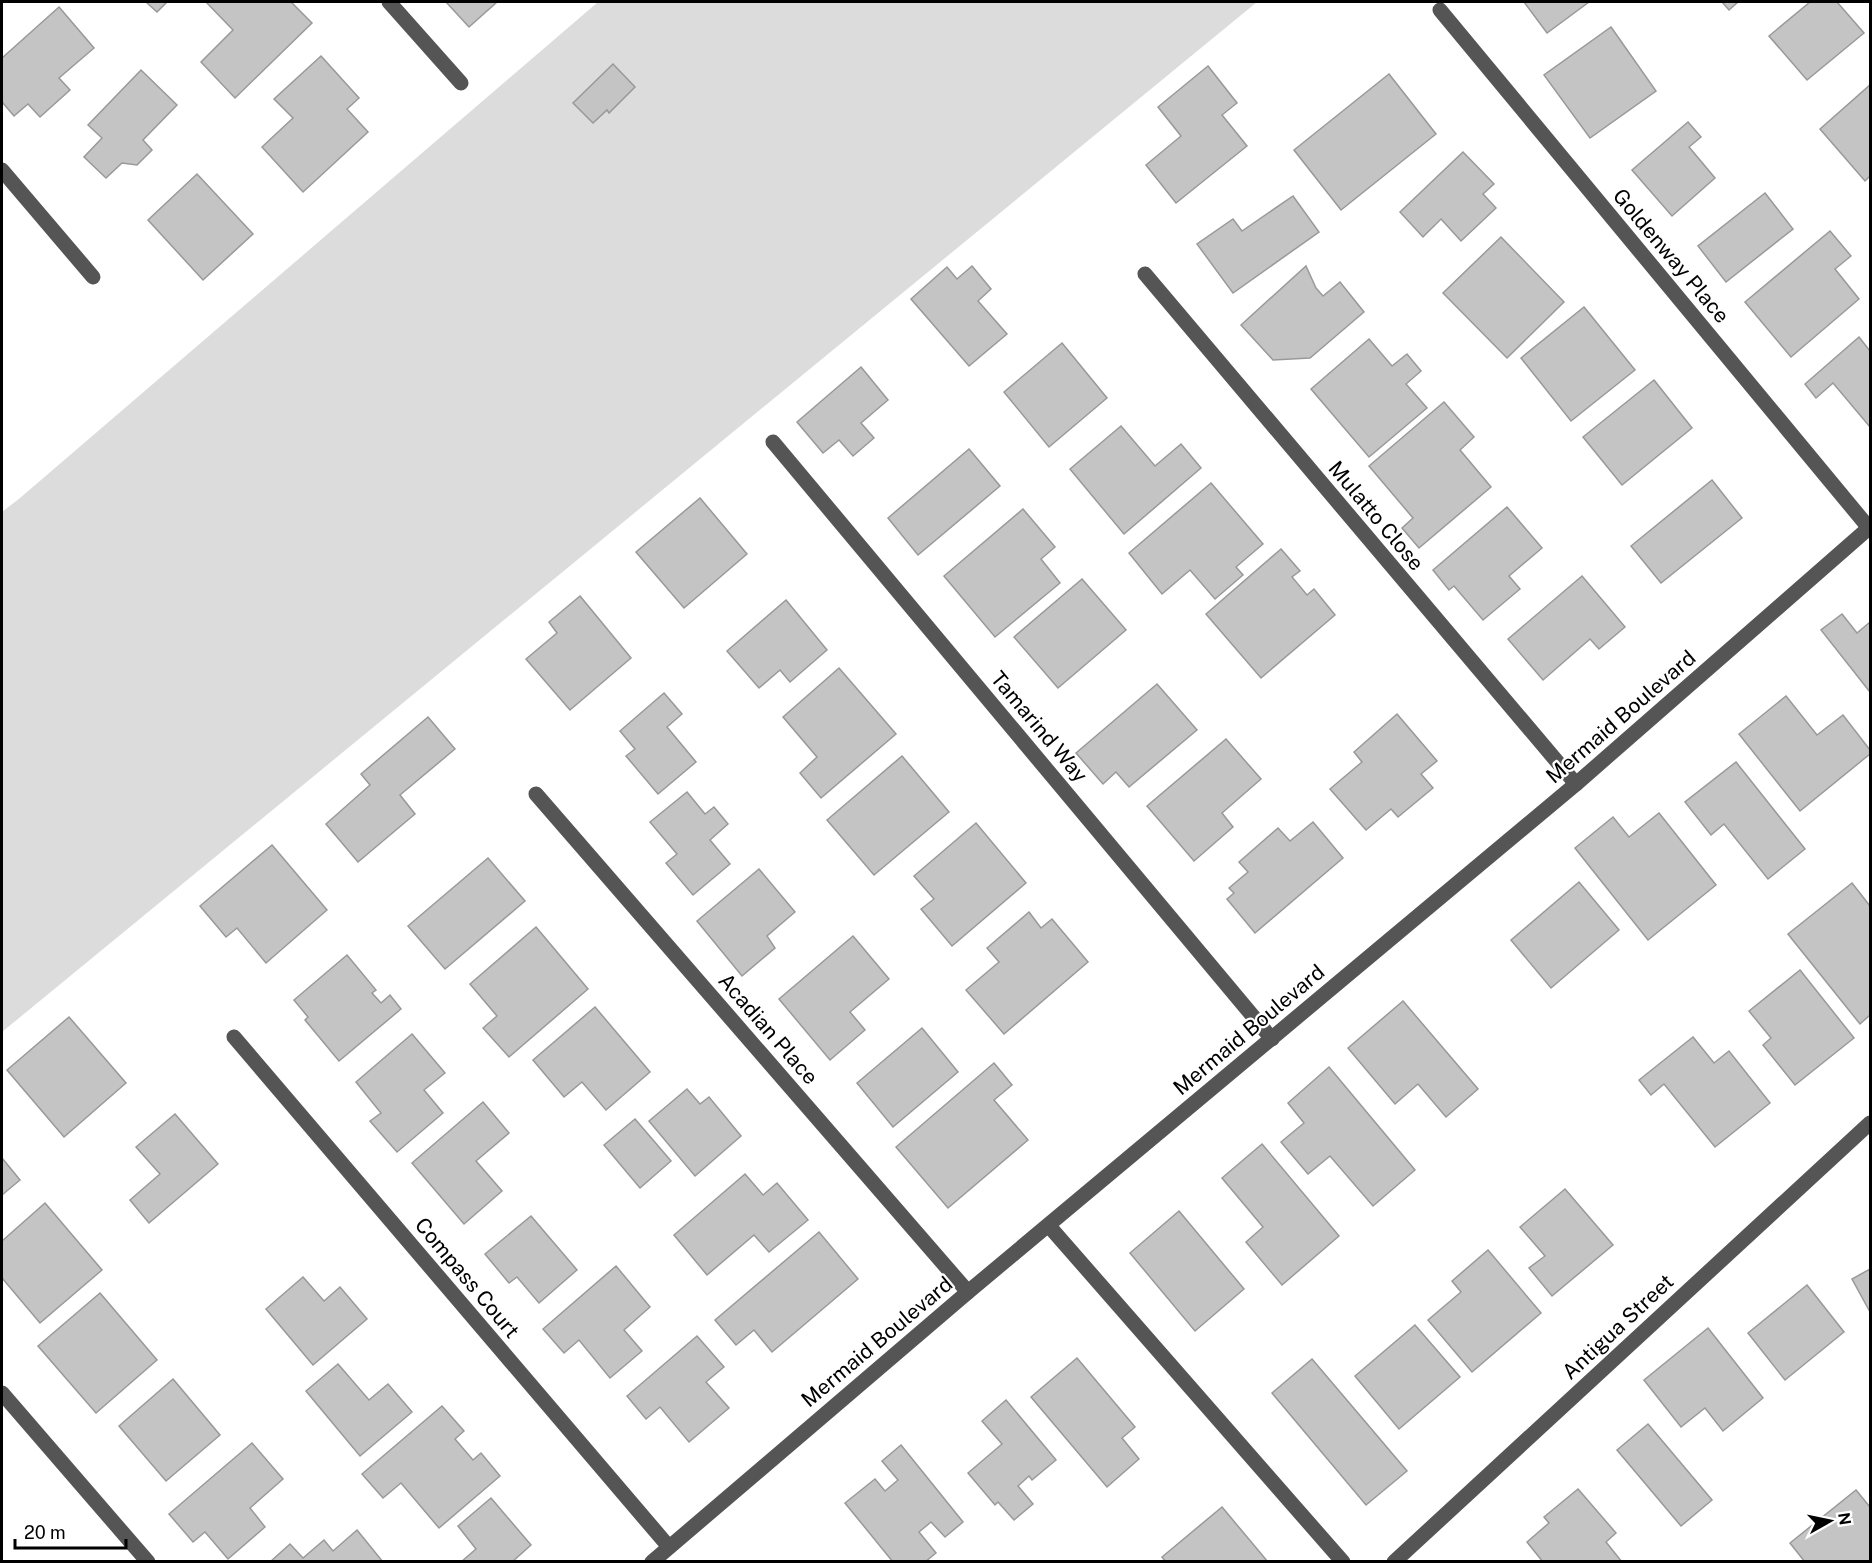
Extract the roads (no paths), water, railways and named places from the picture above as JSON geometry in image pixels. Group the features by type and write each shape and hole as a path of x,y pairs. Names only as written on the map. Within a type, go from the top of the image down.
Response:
{"street":[{"path":"389,2 461,83"},
{"name":"Goldenway Place","path":"1440,10 1870,527"},
{"path":"2,170 93,277"},
{"name":"Mulatto Close","path":"1145,274 1576,784"},
{"name":"Tamarind Way","path":"773,442 1272,1039"},
{"name":"Mermaid Boulevard","path":"652,1562 968,1292 1576,784 1870,527"},
{"name":"Acadian Place","path":"536,794 968,1292"},
{"name":"Compass Court","path":"234,1037 669,1547"},
{"name":"Antigua Street","path":"1394,1562 1870,1123"},
{"path":"1048,1226 1342,1562"},
{"path":"2,1393 148,1562"}]}
